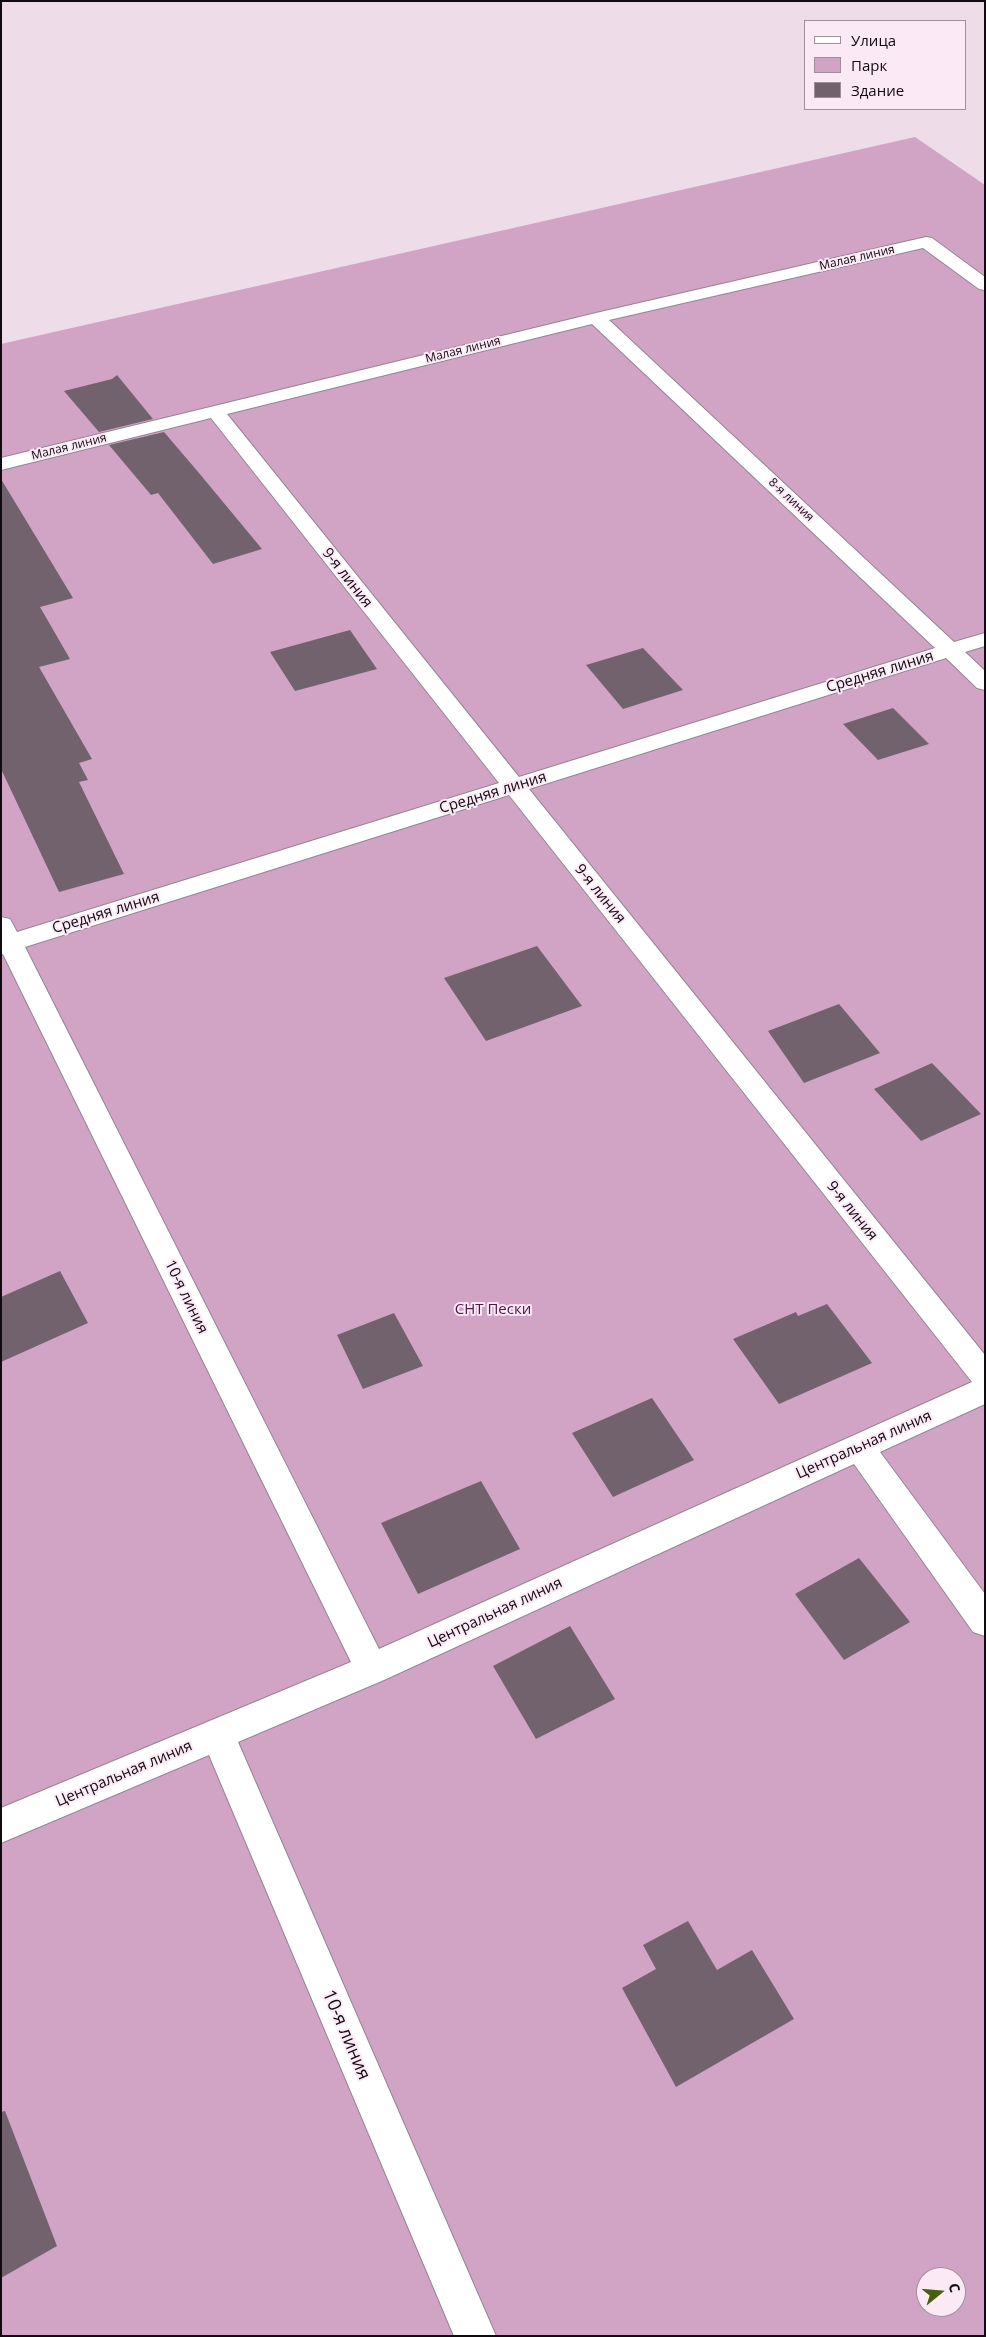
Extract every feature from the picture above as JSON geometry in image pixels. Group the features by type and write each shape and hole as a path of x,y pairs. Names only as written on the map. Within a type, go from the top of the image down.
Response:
{"street":[{"name":"Малая линия","path":"1,464 596,318 926,242 985,285"},
{"name":"8-я линия","path":"596,318 985,683"},
{"name":"9-я линия","path":"215,411 985,1377"},
{"name":"Средняя линия","path":"4,938 513,786 985,639"},
{"name":"10-я линия","path":"4,938 372,1670"},
{"name":"Центральная линия","path":"1,1826 372,1670 985,1390"},
{"path":"860,1447 985,1621"},
{"name":"10-я линия","path":"218,1735 475,2336"}],"green space":[{"name":"СНТ Пески","path":"915,137 985,185 985,2336 1,2336 1,344"}],"building":[{"path":"117,375 153,419 99,432 64,391 112,379"},
{"path":"164,432 262,549 213,564 158,493 151,495 109,445"},
{"path":"1,479 73,598 40,607 70,659 39,667 92,759 79,763 88,780 79,782 124,874 59,892 1,769"},
{"path":"350,630 377,669 295,691 270,652"},
{"path":"643,648 683,690 623,709 586,665"},
{"path":"893,708 929,744 878,760 843,724"},
{"path":"537,946 582,1006 486,1041 444,978"},
{"path":"839,1004 880,1053 804,1083 768,1031"},
{"path":"932,1063 981,1114 921,1141 874,1089"},
{"path":"60,1271 88,1323 1,1362 1,1297"},
{"path":"827,1304 872,1363 779,1404 733,1339 796,1312 798,1316"},
{"path":"394,1313 423,1366 363,1389 337,1335"},
{"path":"652,1398 694,1460 613,1497 572,1433"},
{"path":"481,1481 520,1549 418,1594 381,1523"},
{"path":"859,1558 910,1622 844,1660 795,1594"},
{"path":"570,1626 615,1699 536,1739 493,1666"},
{"path":"688,1921 717,1970 752,1950 794,2019 676,2087 622,1988 656,1969 643,1945"},
{"path":"5,2111 57,2246 1,2278 1,2112"}]}
